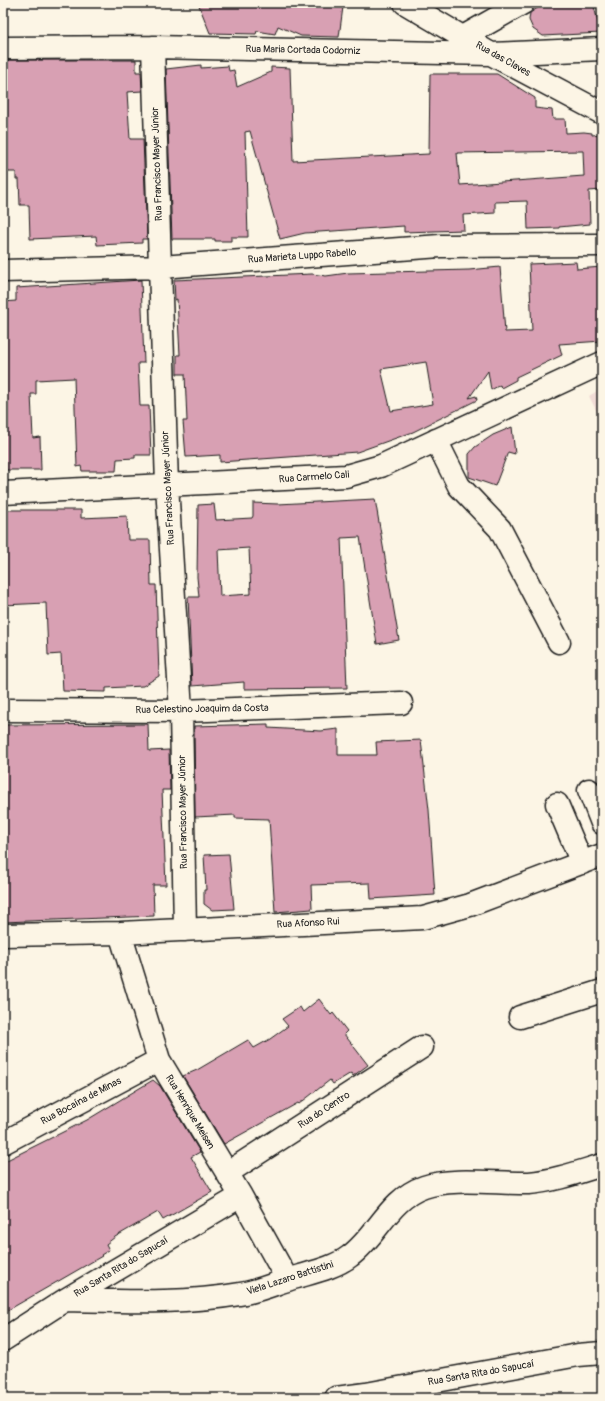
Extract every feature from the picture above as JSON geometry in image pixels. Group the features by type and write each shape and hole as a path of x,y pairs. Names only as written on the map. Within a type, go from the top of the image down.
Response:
{"street":[{"name":"Rua das Claves","path":"405,3 491,54 602,113"},
{"path":"463,37 523,3"},
{"name":"Rua Maria Cortada Codorniz","path":"3,48 152,47 491,54 602,49"},
{"name":"Rua Francisco Mayer Júnior","path":"152,47 161,266 167,485 181,711 185,930"},
{"name":"Rua Marieta Luppo Rabello","path":"3,271 161,266 440,246 602,245"},
{"name":"Rua Carmelo Cali","path":"3,493 346,476 381,466 602,363"},
{"path":"436,440 459,486 500,529 559,642"},
{"name":"Rua Celestino Joaquim da Costa","path":"3,710 181,711 401,704"},
{"path":"589,790 602,823"},
{"path":"557,804 582,863"},
{"name":"Rua Afonso Rui","path":"3,935 120,933 423,918 470,905 602,855"},
{"name":"Rua Henrique Meisen","path":"120,933 159,1060 241,1196 287,1280"},
{"path":"520,1017 602,991"},
{"name":"Rua do Centro","path":"227,1174 422,1048"},
{"name":"Rua Bocaína de Minas","path":"3,1143 159,1060"},
{"name":"Viela Lazaro Battistini","path":"65,1300 159,1301 240,1294 270,1287 350,1257 379,1226 394,1205 402,1197 424,1187 454,1183 531,1182 552,1179 602,1165"},
{"name":"Rua Santa Rita do Sapucaí","path":"3,1340 65,1300 241,1196"},
{"name":"Rua Santa Rita do Sapucaí","path":"336,1398 371,1396 578,1355 602,1353"}],"shaded area":[{"path":"602,388 602,422 589,396"}],"building":[{"path":"198,3 314,3 343,7 339,37 301,36 278,26 275,34 257,31 256,34 210,33"},
{"path":"545,3 593,3 601,33 543,36 533,29 529,20 530,13"},
{"path":"3,60 136,60 136,72 141,72 142,91 127,92 130,139 143,139 147,239 142,239 142,243 97,245 96,236 30,239 29,205 20,205 19,179 16,179 16,172 3,172"},
{"path":"201,65 201,68 228,66 229,71 234,70 237,87 271,72 271,67 290,68 293,161 429,154 430,74 497,74 535,98 535,108 552,110 553,119 565,119 566,133 584,132 592,133 592,135 602,134 602,190 589,191 590,224 559,228 528,229 527,201 495,202 495,213 463,215 464,230 404,232 404,226 305,233 280,239 250,131 245,132 248,237 231,237 231,241 215,241 215,239 172,239 166,69","holes":["583,151 584,176 460,185 457,153"]},
{"path":"576,262 577,269 602,267 602,341 559,344 562,355 516,377 516,380 501,388 500,385 491,390 488,371 469,398 476,396 477,400 413,432 357,452 220,462 220,455 186,457 183,421 187,421 185,374 177,374 177,355 180,355 177,299 175,300 174,280 312,274 326,276 348,273 469,270 500,267 505,332 532,331 529,264","holes":["426,362 433,404 391,411 381,369"]},
{"path":"141,280 144,363 138,363 140,406 149,406 151,455 135,455 135,458 117,459 116,471 82,471 81,466 77,467 74,378 36,380 36,394 31,394 33,438 40,437 41,470 3,470 3,302 16,301 16,288"},
{"path":"512,427 515,454 508,452 495,486 469,477 469,454 475,447 493,435"},
{"path":"375,499 399,640 377,644 360,537 341,538 347,688 244,689 244,682 192,686 188,597 199,597 197,577 198,505 214,504 216,520 252,518 253,503 278,504","holes":["249,548 251,594 220,596 218,550"]},
{"path":"3,510 81,510 81,518 127,516 128,540 150,540 151,585 156,585 159,676 143,686 106,688 106,692 63,691 61,654 48,655 46,603 3,605"},
{"path":"148,724 149,751 169,750 170,790 162,790 166,885 153,885 154,916 3,922 3,725"},
{"path":"268,724 268,728 321,731 338,729 338,755 377,755 376,742 421,740 429,810 435,895 371,899 370,883 311,885 312,909 275,912 269,819 235,818 235,815 195,817 194,726"},
{"path":"229,854 234,909 212,910 204,904 204,890 206,890 204,855"},
{"path":"319,999 331,1015 333,1013 347,1031 344,1034 368,1065 353,1076 351,1073 333,1084 330,1080 299,1104 298,1103 224,1144 183,1076 197,1070 248,1040 254,1048 270,1039 288,1026 282,1019 300,1007 303,1012"},
{"path":"153,1080 160,1086 200,1152 191,1157 212,1192 163,1220 158,1212 115,1237 106,1244 109,1250 101,1255 102,1256 3,1313 3,1162 87,1120"}]}
